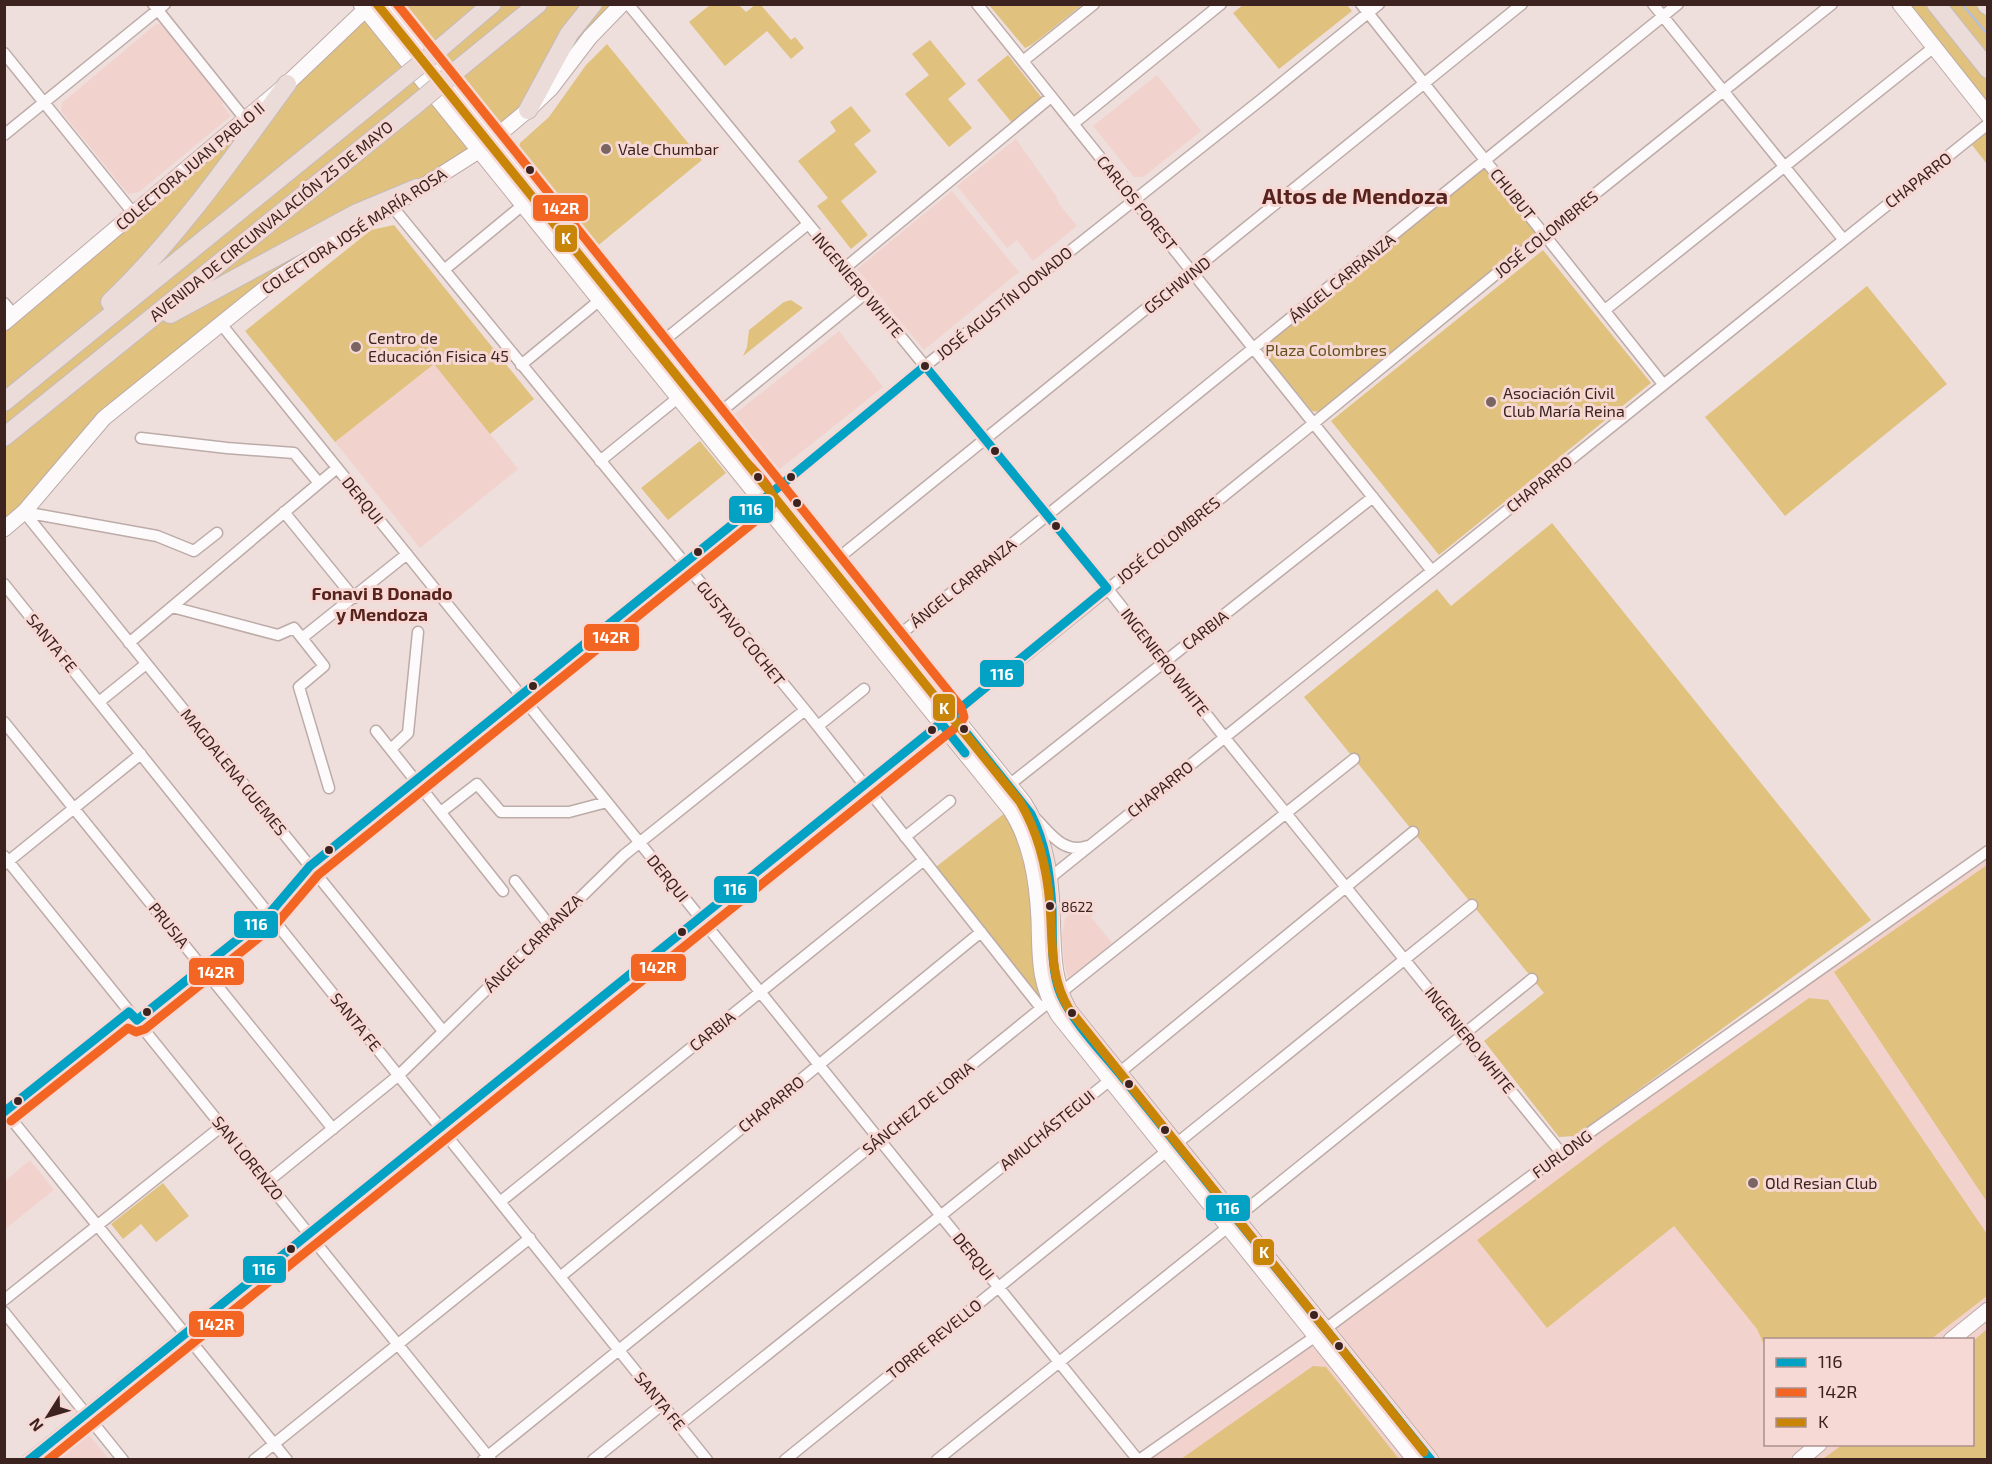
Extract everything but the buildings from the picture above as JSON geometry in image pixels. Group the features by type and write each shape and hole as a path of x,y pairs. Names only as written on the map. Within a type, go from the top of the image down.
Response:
{"highway":[{"name":"AVENIDA DE CIRCUNVALACIÓN 25 DE MAYO","path":"9,398 492,4"},
{"name":"AVENIDA DE CIRCUNVALACIÓN 25 DE MAYO","path":"4,437 538,4"},
{"path":"528,110 569,34 593,4"},
{"path":"1936,4 1988,69"},
{"path":"9,398 131,282 216,182 287,84"},
{"path":"110,352 222,284 357,213 417,188"}],"main road":[{"path":"381,4 485,145 524,204 591,277 600,300 713,418 767,496 947,719 1009,785 1031,814 1040,832 1047,857 1042,884"},
{"name":"COLECTORA JOSÉ MARÍA ROSA","path":"4,529 24,512 104,418 278,278 485,145 528,110 552,88 606,19 622,4"},
{"path":"1900,4 1988,115"},
{"path":"366,6 485,145 651,351 679,397 831,564 892,641 1018,821 1052,909 1050,1001 1172,1147 1320,1332 1415,1460"},
{"name":"COLECTORA JUAN PABLO II","path":"8,313 134,214 287,84 366,6"},
{"path":"1953,1338 1988,1310"},
{"path":"1320,1332 1431,1460"},
{"path":"1800,1460 1817,1446"}],"street":[{"name":"INGENIERO WHITE","path":"628,4 1107,588 1225,738 1562,1154"},
{"name":"CARLOS FOREST","path":"977,4 1432,571"},
{"path":"1023,62 1094,4"},
{"path":"1073,124 1221,4"},
{"name":"JOSÉ AGUSTÍN DONADO","path":"5,1111 203,967 269,914 310,866 925,366 1262,99 1364,9 1379,4"},
{"name":"GSCHWIND","path":"831,564 1522,4"},
{"path":"1653,4 1843,239"},
{"name":"ÁNGEL CARRANZA","path":"892,641 1678,4"},
{"name":"JOSÉ COLOMBRES","path":"28,1460 1832,4"},
{"path":"4,135 159,6 245,119"},
{"name":"CHUBUT","path":"1364,9 1663,384"},
{"path":"1605,310 1934,47"},
{"path":"4,53 134,214"},
{"path":"845,268 1051,97"},
{"name":"CHAPARRO","path":"1042,884 1988,124"},
{"path":"444,270 524,204"},
{"name":"GUSTAVO COCHET","path":"391,205 818,726 981,932 1050,1001"},
{"path":"651,351 808,224"},
{"path":"713,418 866,293"},
{"path":"521,364 600,300"},
{"name":"DERQUI","path":"221,324 1138,1460"},
{"path":"600,461 679,397"},
{"path":"141,438 294,453 319,483"},
{"path":"129,643 338,468"},
{"name":"CARBIA","path":"1009,785 1373,497"},
{"path":"24,512 157,536 194,551 217,533"},
{"name":"MAGDALENA GUEMES","path":"24,512 443,1031"},
{"path":"284,512 354,598"},
{"path":"302,638 407,554"},
{"name":"SANTA FE","path":"6,590 141,754 707,1460"},
{"path":"172,607 278,635 294,628 324,666 299,687 329,788"},
{"path":"391,749 408,733 418,632"},
{"path":"99,702 146,663"},
{"path":"818,726 864,689"},
{"name":"ÁNGEL CARRANZA","path":"267,1182 399,1076 550,926 639,842 805,710"},
{"name":"PRUSIA","path":"4,722 333,1129"},
{"path":"376,731 503,891"},
{"path":"6,860 141,754"},
{"name":"SÁNCHEZ DE LORIA","path":"487,1458 1050,1001 1354,759"},
{"path":"441,812 477,784 501,812 569,812 607,802"},
{"path":"905,837 950,801"},
{"path":"1031,814 1064,845 1077,850 1091,845"},
{"name":"AMUCHÁSTEGUI","path":"679,1425 1114,1077 1413,832"},
{"name":"FURLONG","path":"1138,1460 1320,1332 1562,1154 1988,851"},
{"name":"SAN LORENZO","path":"6,860 309,1233 487,1458"},
{"name":"CARBIA","path":"500,1202 924,860"},
{"path":"515,881 550,926"},
{"name":"TORRE REVELLO","path":"785,1460 1472,905"},
{"name":"CHAPARRO","path":"561,1277 981,932"},
{"path":"937,1460 1060,1363 1532,979"},
{"path":"5,1111 288,1460"},
{"path":"4,1300 222,1126"},
{"path":"254,1460 530,1238"},
{"path":"4,1312 123,1460"},
{"path":"593,1460 663,1404"}],"shaded area":[{"path":"156,24 165,25 227,100 222,104 231,116 139,192 128,194 61,111 62,103"},
{"path":"1157,75 1201,131 1143,177 1134,177 1093,126"},
{"path":"1016,139 1056,196 1059,204 1077,226 1033,261 1017,240 1007,248 957,186"},
{"path":"952,191 1019,272 924,350 857,269"},
{"path":"839,331 883,387 780,469 774,471 733,420 735,414"},
{"path":"434,363 518,469 420,548 335,442"},
{"path":"1987,851 1987,1459 1139,1460"},
{"path":"1086,901 1096,913 1091,917 1112,943 1068,979 1062,937 1065,918"},
{"path":"30,1160 54,1190 5,1229 5,1181"},
{"path":"84,1429 109,1459 46,1459"}],"green space":[{"path":"1244,4 1347,5 1352,11 1279,69 1233,13"},
{"path":"371,5 622,5 528,110 278,278 104,418 5,529 5,323"},
{"path":"710,5 739,5 746,12 755,5 761,5 791,40 795,37 804,48 791,59 767,31 725,66 689,22"},
{"path":"989,5 1082,5 1025,48"},
{"path":"1900,5 1987,5 1987,115"},
{"path":"930,40 966,84 948,99 972,128 949,147 905,94 929,75 912,54"},
{"name":"Vale Chumbar","path":"607,44 702,160 595,248 546,192 518,155 520,143 549,117 586,65"},
{"path":"1008,55 1042,98 1012,123 977,80"},
{"path":"851,106 871,131 854,144 877,172 841,201 868,235 851,249 817,206 828,198 798,161 836,131 830,122"},
{"path":"1987,132 1987,164 1972,145"},
{"name":"Plaza Colombres","path":"1482,169 1488,170 1537,231 1537,236 1319,412 1312,411 1263,351 1264,346"},
{"name":"Centro de Educación Fisica 45","path":"394,225 534,399 490,434 434,364 335,442 245,331 371,230"},
{"name":"Asociación Civil Club María Reina","path":"1543,250 1651,383 1439,555 1331,421"},
{"path":"1867,286 1947,384 1785,516 1705,417"},
{"path":"791,300 803,308 743,356 747,347 749,330 784,302"},
{"path":"700,441 726,473 668,520 641,488"},
{"path":"1552,523 1871,920 1575,1136 1559,1137 1484,1041 1544,993 1304,697 1437,589 1451,606"},
{"path":"1010,809 1018,821 1049,1002 1041,1008 932,870"},
{"path":"1987,865 1987,1202 1834,972"},
{"name":"Old Resian Club","path":"1809,998 1828,1000 1987,1234 1987,1296 1932,1338 1764,1338 1764,1345 1757,1329 1674,1226 1547,1328 1477,1240 1610,1140"},
{"path":"163,1183 189,1216 156,1242 141,1224 123,1239 111,1224"},
{"path":"1987,1329 1987,1459 1823,1459 1841,1446 1974,1446 1974,1340"},
{"path":"1313,1366 1326,1367 1399,1459 1181,1459"}],"waterway":[{"path":"1962,4 1988,35"}],"transit line":[{"name":"K","path":"377,4 1020,802 1037,839 1044,865 1049,891 1055,971 1069,1009 1424,1452"},
{"name":"142R","path":"48,1460 960,724 964,717 961,707 397,4"},
{"name":"116","path":"4,1112 129,1012 137,1020 269,914 310,866 925,366 1107,588 952,715 1031,814 1036,825 1044,848 1048,872 1055,975 1061,995 1087,1036 1431,1460"},
{"name":"142R","path":"11,1121 128,1028 136,1032 145,1029 277,923 318,875 770,509 772,503 770,490 747,463"},
{"name":"116","path":"29,1460 941,723 965,753"}],"place":[{"name":"Vale Chumbar","path":"606,149"},
{"name":"Centro de Educación Fisica 45","path":"356,347"},
{"name":"Asociación Civil Club María Reina","path":"1491,402"},
{"name":"8622","path":"1050,906"},
{"name":"Old Resian Club","path":"1753,1183"}],"district":[{"name":"Altos de Mendoza","path":"1355,196"},
{"name":"Fonavi B Donado y Mendoza","path":"382,604"}]}
